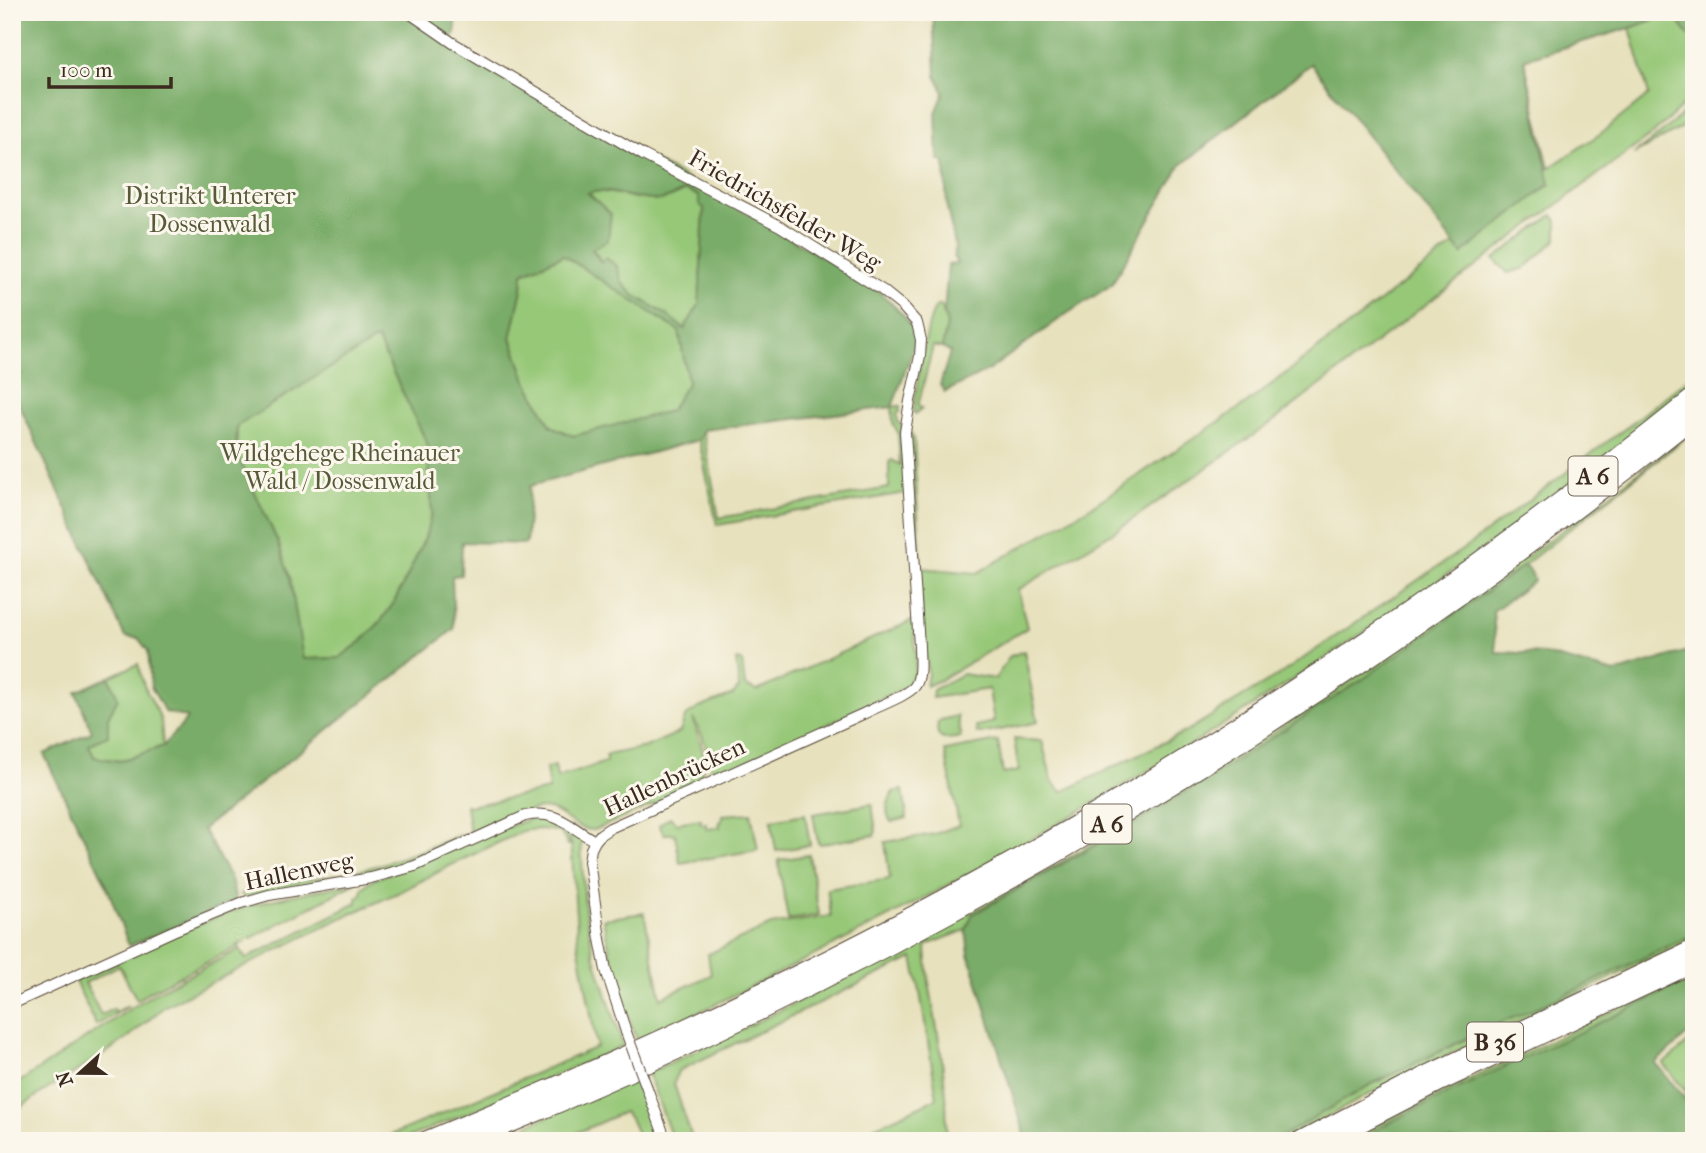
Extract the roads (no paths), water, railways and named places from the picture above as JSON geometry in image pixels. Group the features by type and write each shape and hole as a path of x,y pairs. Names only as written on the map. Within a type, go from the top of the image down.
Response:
{"highway":[{"name":"A 6","path":"425,1141 586,1073 783,981 907,918 1069,828 1258,712 1400,617 1572,492 1694,397"},
{"name":"A 6","path":"468,1141 657,1059 815,983 954,911 1087,836 1263,729 1405,633 1559,523 1694,417"},
{"name":"B 36","path":"1299,1141 1418,1078 1694,948"},
{"name":"B 36","path":"1328,1141 1442,1082 1694,964"}],"street":[{"name":"Friedrichsfelder Weg","path":"408,12 453,43 643,155 780,226 882,290 917,323 921,340 920,356 905,432 919,668 916,685 905,694"},
{"name":"Hallenbrücken","path":"666,1141 606,970 589,861 595,841 610,828 905,694"},
{"name":"Hallenweg","path":"12,1004 173,931 241,904 269,895 371,878 415,866 525,816 548,814 557,817 595,841"}],"park label":[{"name":"Distrikt Unterer Dossenwald","path":"210,210"},
{"name":"Wildgehege Rheinauer Wald / Dossenwald","path":"340,467"}]}
